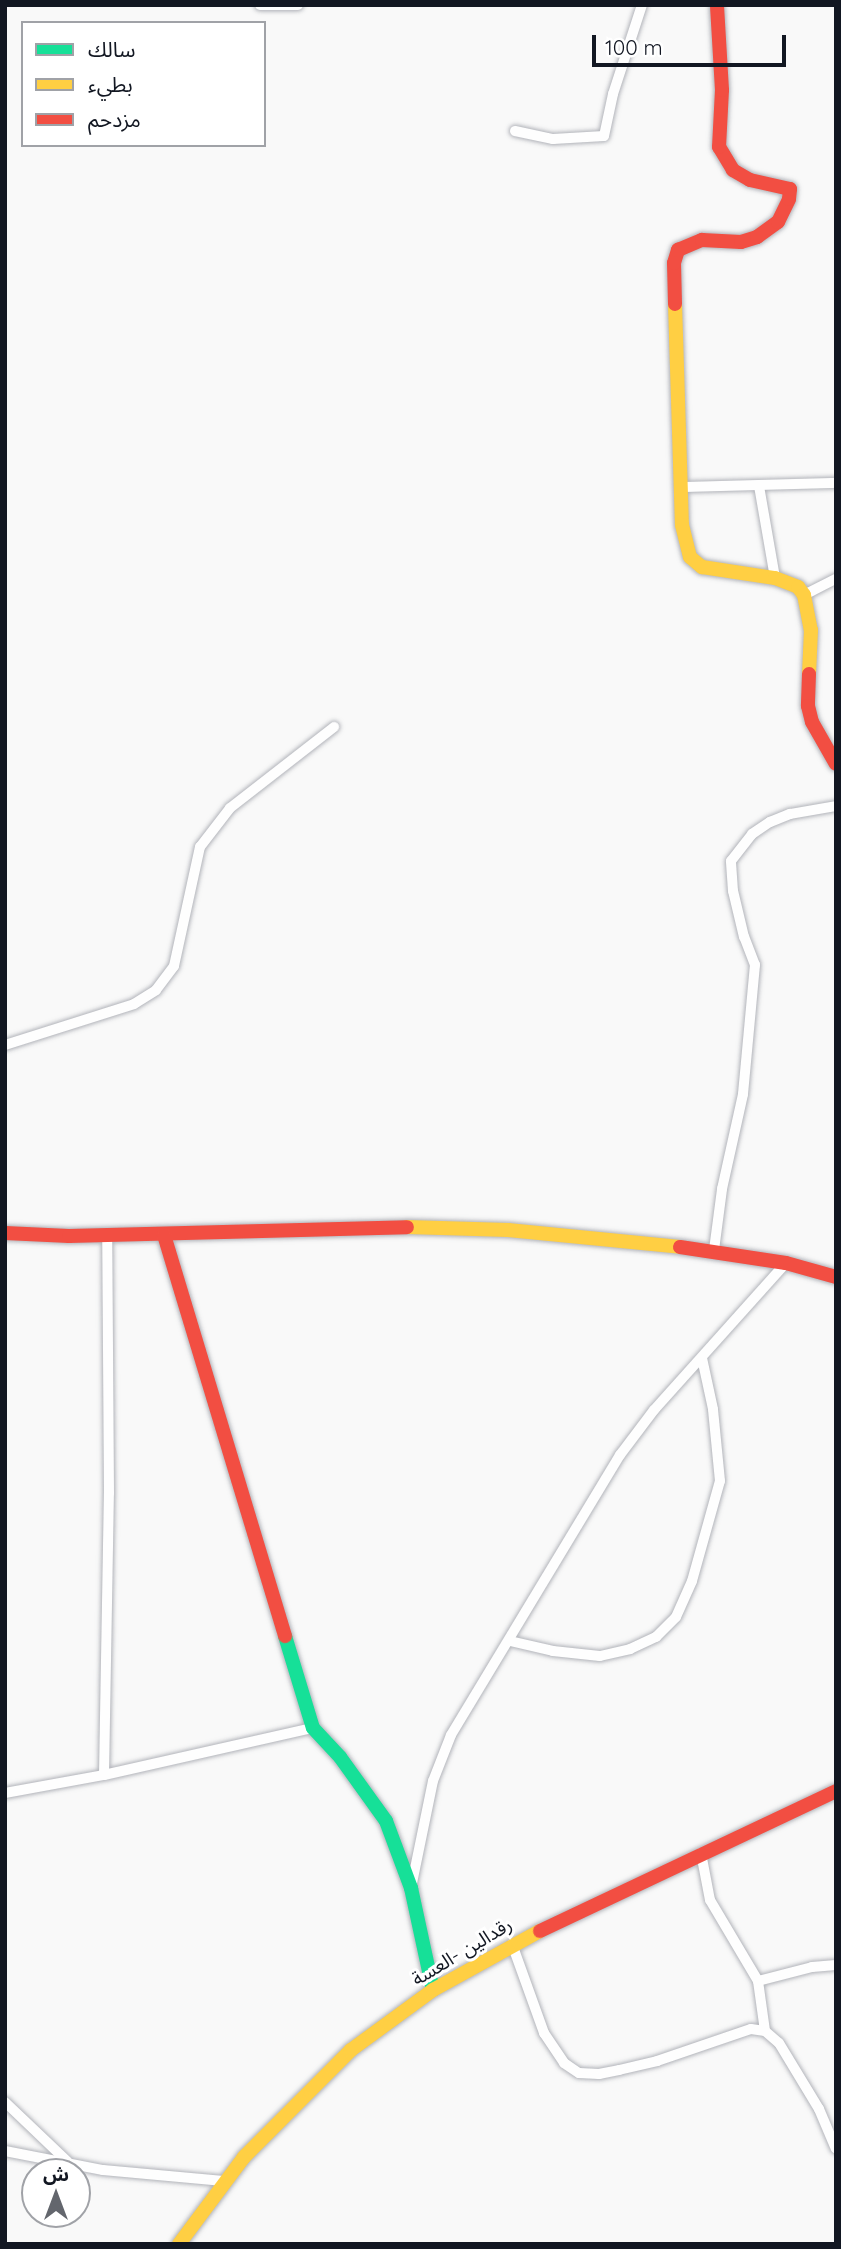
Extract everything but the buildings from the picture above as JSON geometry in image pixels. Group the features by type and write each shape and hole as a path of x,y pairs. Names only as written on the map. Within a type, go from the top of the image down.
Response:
{"street":[{"path":"260,5 298,5"},
{"path":"515,131 553,139 604,136 613,94 642,5"},
{"path":"717,5 722,90 719,147 733,170 750,180 790,189 789,199 778,222 757,237 741,242 702,240 678,250 673,278 682,525 690,557 702,567 775,578 798,587 804,595 811,630 807,706 811,722 836,764"},
{"path":"680,487 836,483"},
{"path":"759,486 775,578"},
{"path":"804,595 836,579"},
{"path":"5,1045 134,1004 156,990 174,966 200,847 230,808 334,727"},
{"path":"714,1251 722,1189 743,1094 755,965 744,937 733,891 731,861 752,834 770,822 790,814 836,806"},
{"path":"5,1233 107,1236 418,1227 587,1236 714,1251 786,1263 836,1277"},
{"path":"164,1235 313,1728 340,1757 386,1821 411,1888 433,1990"},
{"path":"104,1775 110,1493 107,1236"},
{"path":"411,1888 438,1762 451,1735 620,1455 654,1410 786,1263"},
{"path":"510,1641 553,1651 600,1656 630,1649 656,1637 676,1617 692,1581 719,1481 713,1409 702,1358"},
{"path":"5,1793 104,1775 313,1728"},
{"name":"رقدالين -العسة","path":"179,2244 244,2157 351,2050 433,1990 512,1944 836,1791"},
{"path":"701,1853 710,1900 758,1981 765,2031"},
{"path":"512,1944 544,2033 564,2063 579,2073 619,2070 657,2062 751,2029 765,2031 779,2043 819,2109 836,2149"},
{"path":"758,1981 811,1967 836,1965"},
{"path":"5,2102 65,2158"},
{"path":"5,2151 43,2158"},
{"path":"91,2167 224,2181"}],"traffic: fast":[{"path":"285,1636 313,1728 340,1757 386,1821 411,1888 433,1990"}],"traffic: slow":[{"path":"675,304 682,525 690,557 702,567 775,578 798,587 804,595 811,630 809,674"},
{"path":"407,1227 508,1230 680,1247"},
{"path":"179,2244 244,2157 351,2050 433,1990 540,1931"}],"traffic: jam":[{"path":"675,304 674,263 678,250 702,240 741,242 757,237 778,222 789,199 790,189 750,180 733,170 719,147 722,90 717,5"},
{"path":"809,674 808,706 812,722 836,764"},
{"path":"5,1233 69,1236 407,1227"},
{"path":"164,1235 285,1636"},
{"path":"680,1247 786,1263 836,1277"},
{"path":"540,1931 836,1791"}]}
